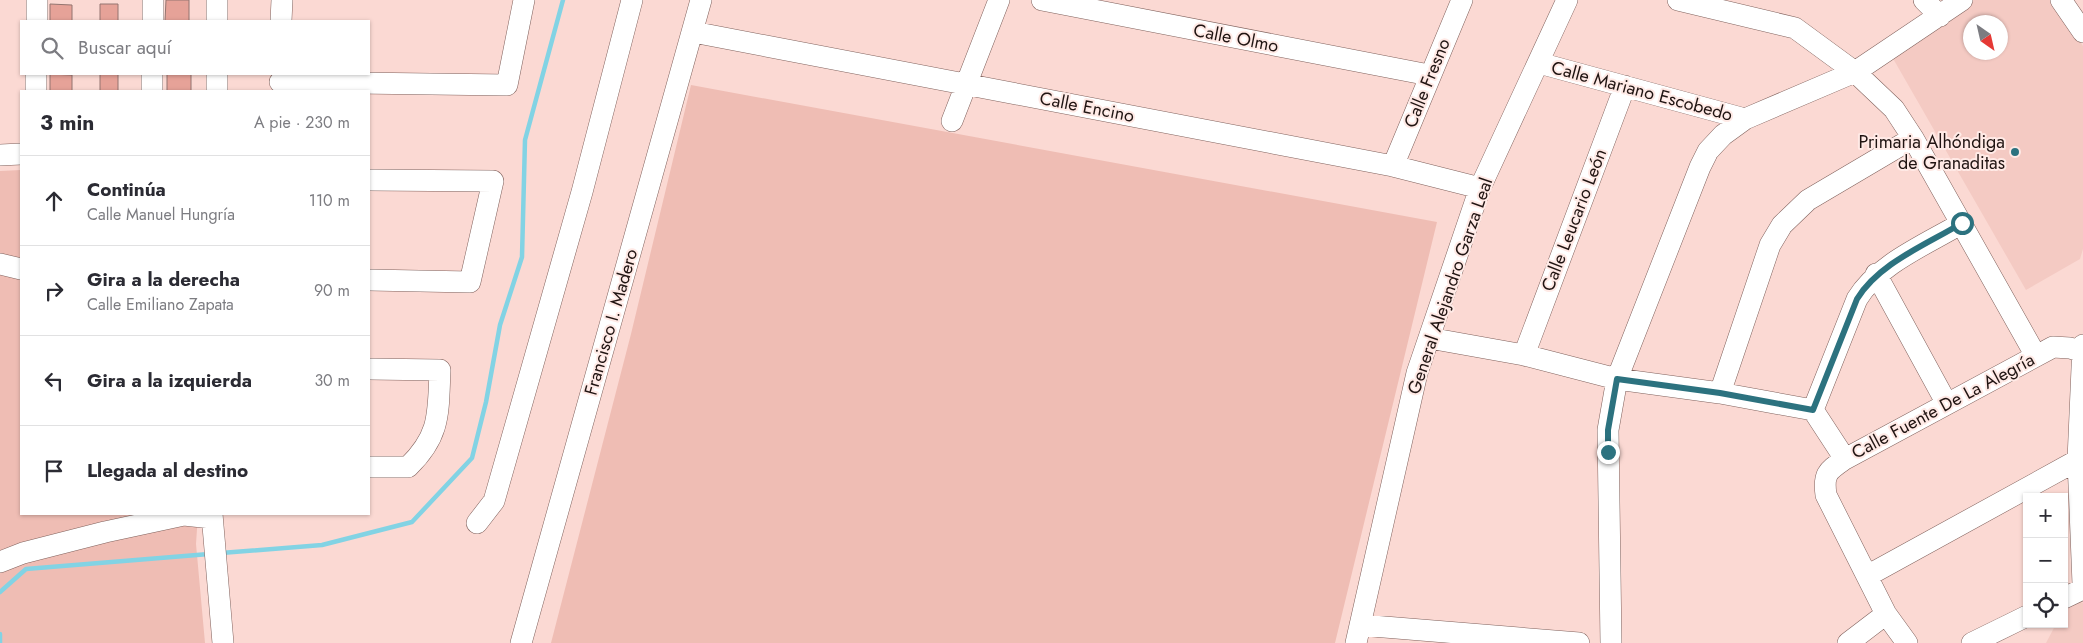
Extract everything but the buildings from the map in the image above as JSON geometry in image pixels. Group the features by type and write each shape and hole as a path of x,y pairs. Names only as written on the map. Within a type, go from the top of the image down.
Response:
{"street":[{"path":"37,0 37,20"},
{"path":"153,0 153,20"},
{"path":"217,0 217,20"},
{"path":"281,20 282,0"},
{"path":"280,82 507,85 524,0"},
{"path":"477,523 494,501 582,192 632,0"},
{"name":"Francisco I. Madero","path":"521,643 694,32 701,0"},
{"path":"952,121 965,83 999,0"},
{"name":"Calle Olmo","path":"1042,0 1430,75"},
{"name":"Calle Fresno","path":"1393,166 1462,0"},
{"name":"General Alejandro Garza Leal","path":"1358,634 1417,373 1480,188 1567,0"},
{"path":"1678,0 1795,28 1855,72 1894,109 1962,223 2036,356"},
{"path":"1924,0 1940,16"},
{"path":"1610,643 1608,430 1617,379 1708,151 1723,135 1745,119 1855,72 1962,0"},
{"path":"2061,0 2083,32"},
{"name":"Calle Encino","path":"694,32 1393,166 1480,188"},
{"name":"Calle Mariano Escobedo","path":"1539,63 1745,119"},
{"path":"36,75 36,90"},
{"path":"152,75 152,90"},
{"path":"217,75 217,90"},
{"name":"Calle Leucario León","path":"1524,355 1625,86"},
{"path":"1720,393 1770,245 1782,225 1808,200 1913,138"},
{"path":"0,155 20,154"},
{"path":"370,180 493,181 470,282 370,280"},
{"path":"1813,410 1857,299 1876,274 1962,223"},
{"path":"0,264 20,270"},
{"path":"1876,274 1947,404"},
{"path":"1429,338 1524,355 1617,379 1720,393 1813,410 1845,459"},
{"name":"Calle Fuente De La Alegría","path":"1867,576 1826,495 1826,475 1845,459 2054,347 2062,346 2082,349"},
{"path":"2082,349 2080,469 2083,584"},
{"path":"370,370 440,370 437,424 423,452 408,467 370,467"},
{"path":"1907,643 1886,614 1867,576 2080,469"},
{"path":"0,562 23,553 184,515 212,516 223,643"},
{"path":"2068,596 2083,589"},
{"path":"1848,643 1886,614"},
{"path":"1972,643 2023,618"},
{"path":"1358,634 1578,643"}],"shaded area":[{"name":"Primaria Alhóndiga de Granaditas","path":"1968,0 2053,0 2083,46 2083,249 2080,259 2026,290 1891,55"},
{"path":"691,85 1437,222 1335,643 551,643 631,334"},
{"path":"20,170 20,515 198,515 196,544 205,643 0,643 0,171"},
{"path":"2071,597 2083,603 2083,643 2046,643 2054,628 2068,628 2068,602"}],"waterway":[{"path":"221,553 322,545 412,522 472,458 486,402 500,325 522,257 525,140 563,0"},
{"path":"0,592 26,569 209,554"},
{"path":"0,634 0,643"}],"place":[{"name":"Primaria Alhóndiga de Granaditas","path":"2015,152"}],"route":[{"path":"1608,452 1608,430 1617,379 1720,393 1813,410 1857,299 1865,286 1876,274 1962,223"}]}
